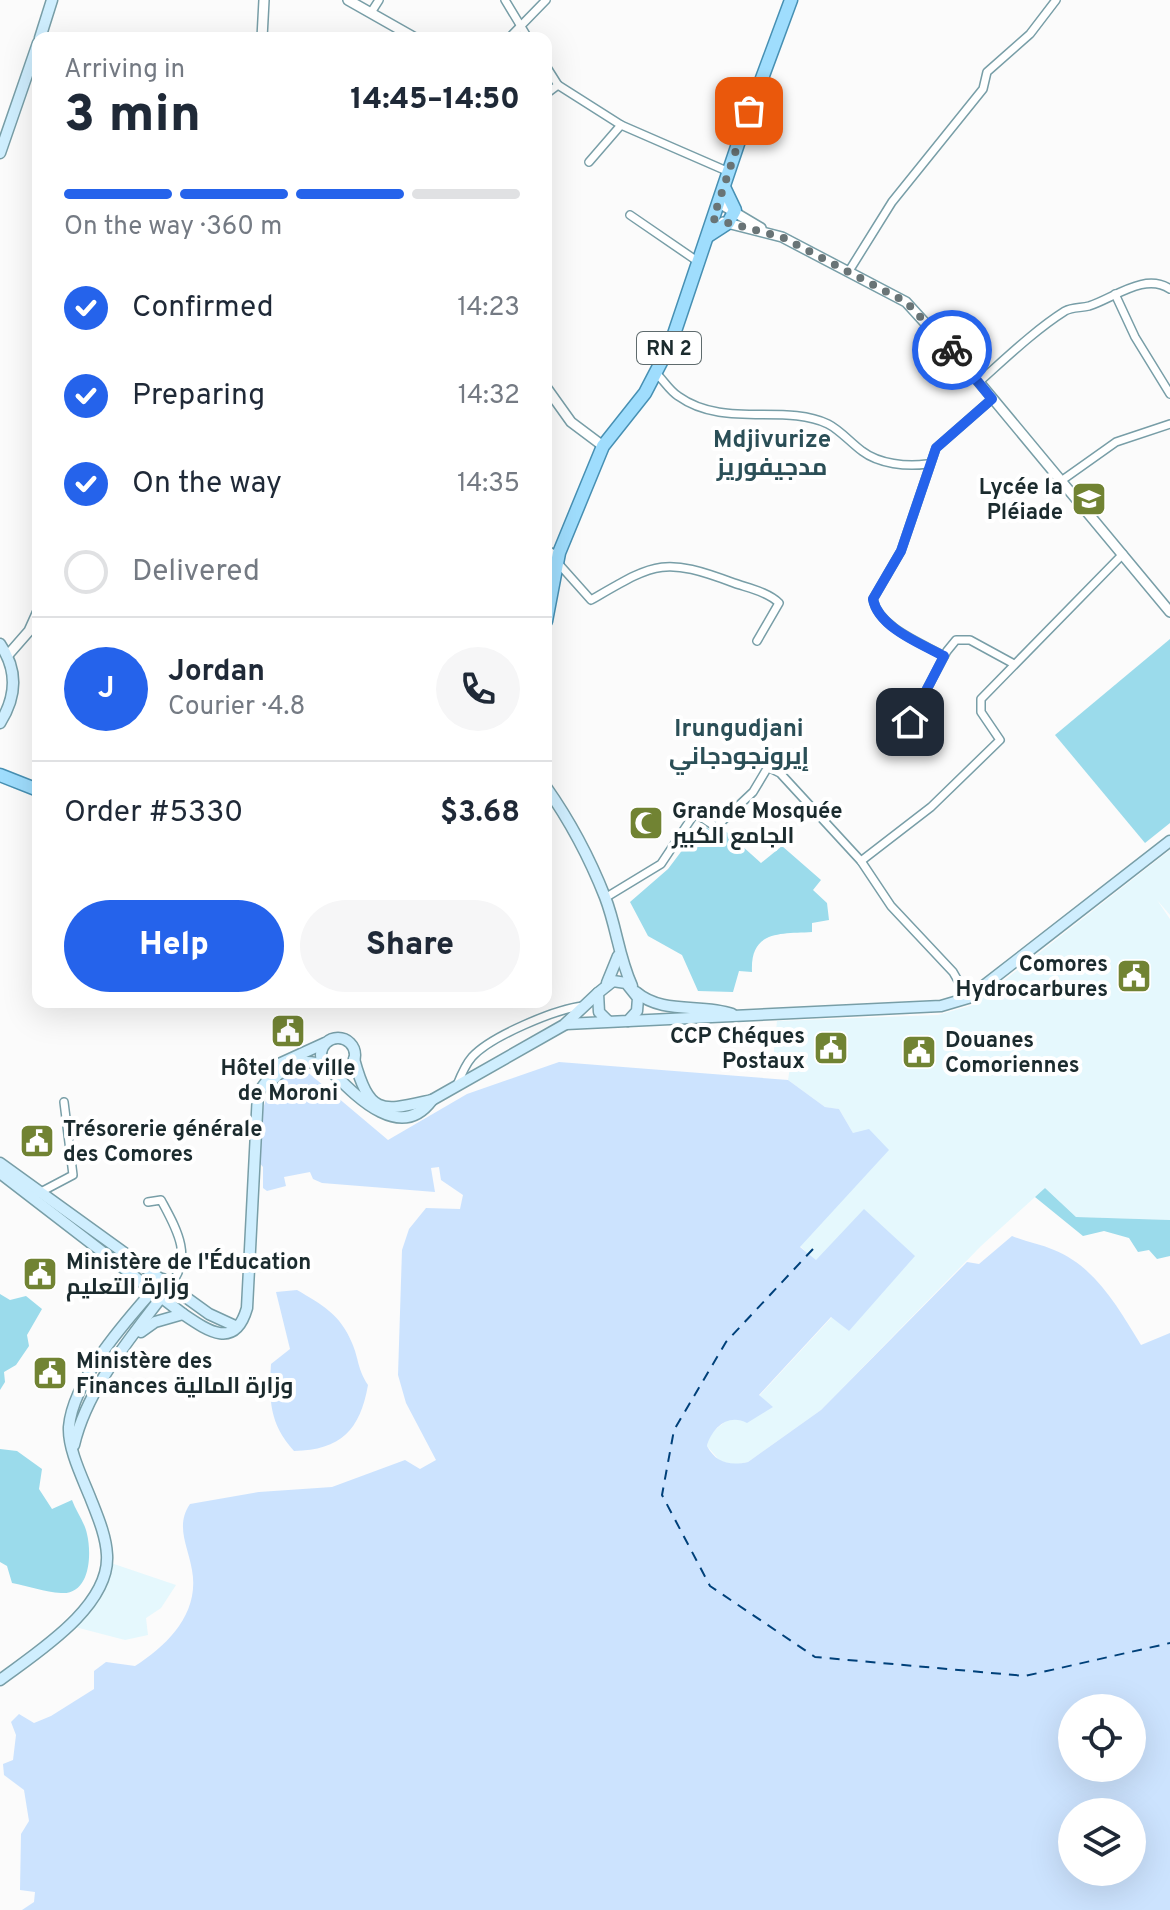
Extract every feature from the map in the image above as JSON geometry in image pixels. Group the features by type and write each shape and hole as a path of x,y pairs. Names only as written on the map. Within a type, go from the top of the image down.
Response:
{"main road":[{"path":"42,32 52,0"},
{"name":"RN 2","path":"552,590 558,560 603,446 657,374 700,263 791,0"},
{"path":"0,153 4,125 32,57"},
{"path":"708,236 728,223 735,210 724,187"},
{"path":"0,644 8,655 14,678 9,704 0,723"},
{"path":"0,775 32,788"},
{"path":"552,797 576,836 605,898 618,956 638,1005 628,1021"},
{"path":"564,1025 941,1006 968,998 1170,841"},
{"path":"0,1163 183,1314 216,1334 227,1334 247,1308 247,1256 258,1093 273,1069 299,1052 335,1038 346,1040 353,1048 367,1095 381,1106 403,1109 432,1100 564,1025 607,983 618,956"},
{"path":"607,983 620,981 660,1004 719,1009 737,1016"},
{"path":"598,993 596,1006 608,1021"},
{"path":"325,1043 321,1052 328,1068 367,1105 392,1116 410,1117 426,1109 432,1100"},
{"path":"259,1111 270,1082 291,1065 308,1060 328,1068 345,1070 354,1059"},
{"path":"0,1173 37,1194 219,1321 235,1326"},
{"path":"74,1447 82,1414 166,1282"},
{"path":"0,1680 55,1639 94,1596 100,1584 107,1561 104,1534 69,1432 78,1397 115,1337 157,1294"},
{"path":"128,1344 155,1322 183,1314"}],"street":[{"path":"262,32 264,0"},
{"path":"348,0 405,32"},
{"path":"372,11 379,0"},
{"path":"505,0 524,32"},
{"path":"514,32 546,0"},
{"path":"849,271 892,202 983,89 987,72 1030,34 1056,0"},
{"path":"552,76 558,85 621,125 729,172"},
{"path":"552,90 558,85"},
{"path":"589,162 621,125"},
{"path":"719,203 764,230 906,302 979,382 1170,612"},
{"path":"630,215 700,263"},
{"path":"713,219 764,230"},
{"path":"979,382 1068,309 1088,306 1148,284 1162,283 1170,289"},
{"path":"1115,294 1135,337 1170,394"},
{"path":"657,374 676,396 692,403 750,417 807,418 829,425 866,454 912,466 927,464"},
{"path":"552,395 584,435 603,446"},
{"path":"944,656 889,622 876,608 873,599 901,551 927,464 948,434 992,399"},
{"path":"1061,481 1116,442 1170,424"},
{"path":"552,554 591,600 633,575 668,565 693,568 758,592 779,603 757,641"},
{"path":"861,861 931,807 1000,740 979,706 1014,664 1123,554"},
{"path":"8,655 32,634"},
{"path":"894,751 944,656 956,640 966,638 1014,664"},
{"path":"605,898 661,864 695,813 716,827 753,792 768,767 780,773 861,861 891,906 953,972 968,998"},
{"path":"457,1086 478,1051 566,1008 585,1006"},
{"path":"37,1194 73,1175 64,1102"},
{"path":"148,1202 161,1200 183,1251 183,1267 166,1282"}],"shaded area":[{"path":"1170,639 1170,823 1145,843 1055,735"},
{"path":"702,824 714,833 721,827 761,863 782,846 821,880 813,890 827,903 829,920 812,923 812,932 778,934 762,941 756,948 752,972 739,971 733,992 698,991 682,955 648,936 630,902 668,869"},
{"path":"1170,850 1170,915 1157,900 1170,919 1170,1220 1076,1217 1045,1188 981,1246 821,1410 748,1462 735,1465 720,1461 707,1446 710,1434 727,1420 772,1407 759,1396 832,1317 849,1331 816,1261 800,1246 853,1133 839,1109 825,1107 788,1080 791,1061 773,1059 777,1021 938,1015 973,1005"},
{"path":"559,1062 788,1080 825,1107 839,1109 853,1133 869,1129 889,1150 800,1247 816,1260 864,1209 915,1256 849,1331 831,1317 759,1395 773,1407 747,1423 727,1421 717,1428 707,1446 724,1462 748,1462 821,1410 967,1262 979,1264 1012,1236 1054,1250 1082,1267 1105,1290 1141,1345 1170,1333 1170,1910 22,1910 34,1902 35,1892 20,1890 21,1834 29,1821 24,1790 4,1775 3,1764 13,1760 16,1735 11,1722 19,1714 34,1723 51,1716 94,1689 94,1671 106,1662 135,1666 170,1638 191,1600 192,1570 183,1528 190,1504 259,1492 332,1487 405,1460 420,1469 436,1460 406,1403 398,1375 402,1250 409,1229 426,1208 460,1209 463,1195 441,1180 439,1167 431,1168 435,1192 322,1183 313,1179 310,1172 284,1177 286,1186 267,1191 263,1188 263,1167 257,1160 261,1117 271,1091 290,1074 305,1070 388,1140 467,1094"},
{"path":"1045,1188 1076,1217 1170,1220 1170,1256 1157,1259 1149,1250 1138,1252 1129,1238 1104,1231 1083,1236 1035,1197"},
{"path":"297,1290 322,1306 342,1325 368,1385 360,1414 346,1434 324,1447 294,1451 275,1421 270,1377 271,1364 290,1349 276,1292"},
{"path":"0,1294 10,1300 26,1296 42,1309 27,1335 29,1346 16,1365 4,1372 5,1382 0,1390"},
{"path":"0,1449 17,1451 42,1469 39,1489 52,1509 72,1500 86,1530 89,1562 83,1581 71,1592 61,1593 12,1583 7,1566 0,1562"},
{"path":"111,1563 176,1585 161,1608 146,1618 148,1635 125,1640 75,1627"}],"ferry route":[{"path":"813,1249 726,1342 674,1430 662,1495 710,1586 815,1657 1025,1676 1170,1643"}],"way so far":[{"path":"749,111 713,219 782,237 906,302 952,350"}],"place":[{"name":"Lycée la Pléiade","path":"1089,499"},
{"name":"Grande Mosquée الجامع الكبير","path":"646,823"},
{"name":"Comores Hydrocarbures","path":"1134,976"},
{"name":"Hôtel de ville de Moroni","path":"288,1031"},
{"name":"CCP Chéques Postaux","path":"831,1048"},
{"name":"Douanes Comoriennes","path":"919,1052"},
{"name":"Trésorerie générale des Comores","path":"37,1141"},
{"name":"Ministère de l'Éducation وزارة التعليم","path":"40,1274"},
{"name":"Ministère des Finances وزارة المالية","path":"50,1373"}],"district":[{"name":"Mdjivurize مدجيفوريز","path":"772,453"},
{"name":"Irungudjani إيرونجودجاني","path":"739,742"}],"route":[{"path":"910,722 944,656 889,622 876,608 873,599 877,587 901,551 927,464 936,448 948,434 992,399 952,350"}]}
